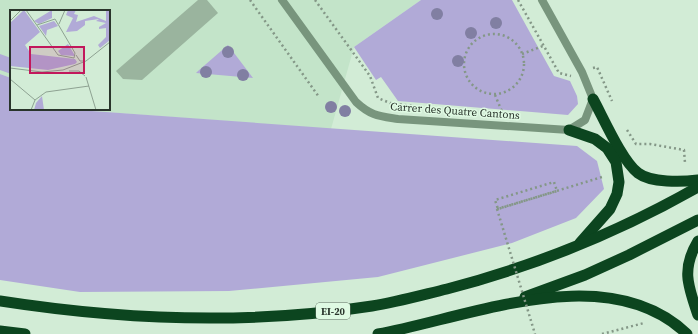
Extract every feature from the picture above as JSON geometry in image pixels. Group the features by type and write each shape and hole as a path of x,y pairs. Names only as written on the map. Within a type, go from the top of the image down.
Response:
{"highway":[{"path":"593,99 626,160 638,173 658,180 698,180"},
{"path":"570,130 594,139 607,148 616,162 619,182 617,194 610,209 575,248"},
{"name":"EI-20","path":"0,300 83,311 152,317 236,318 303,314 373,306 422,295 520,268 575,248 614,230 698,187"},
{"path":"504,304 585,275 629,255 698,220"},
{"path":"698,241 692,251 688,263 689,287 698,315"},
{"path":"378,334 504,304 564,296 598,296 634,303 663,316 687,334"},
{"path":"0,331 25,334"}],"street":[{"name":"Carrer des Quatre Cantons","path":"282,0 356,102 366,111 379,116 398,119 570,130"},
{"path":"542,0 582,72 593,99 585,120 570,130"}],"path":[{"path":"250,0 318,96"},
{"path":"315,0 370,76 378,98 390,103 420,106"},
{"path":"518,0 559,73 572,76 597,67 612,102"},
{"path":"495,34 505,36 514,41 522,54 524,59 524,69 521,79 514,87 505,92 495,94 485,93 477,89 469,82 465,74 463,64 469,46 485,35 495,34"},
{"path":"522,54 543,46"},
{"path":"495,94 503,115 496,114"},
{"path":"626,129 636,144 650,144 684,150 685,163"},
{"path":"535,334 497,209 505,206 557,190 554,182 495,200 497,204 498,209 602,177 602,170"},
{"path":"600,334 645,323"}],"shaded area":[{"path":"0,0 421,0 354,47 331,129 89,110 110,110 110,10 10,10 10,78 0,74"},
{"path":"421,0 512,0 554,76 570,81 577,96 578,104 568,115 398,101 381,77 376,80 354,47"},
{"path":"228,45 253,78 196,73 198,71"},
{"path":"0,54 10,58 10,74 0,70"},
{"path":"0,74 10,78 10,110 89,110 577,146 597,161 604,189 576,218 512,243 378,277 229,291 80,292 0,280"}],"building":[{"path":"198,0 207,0 218,13 142,80 123,79 116,71"}]}
